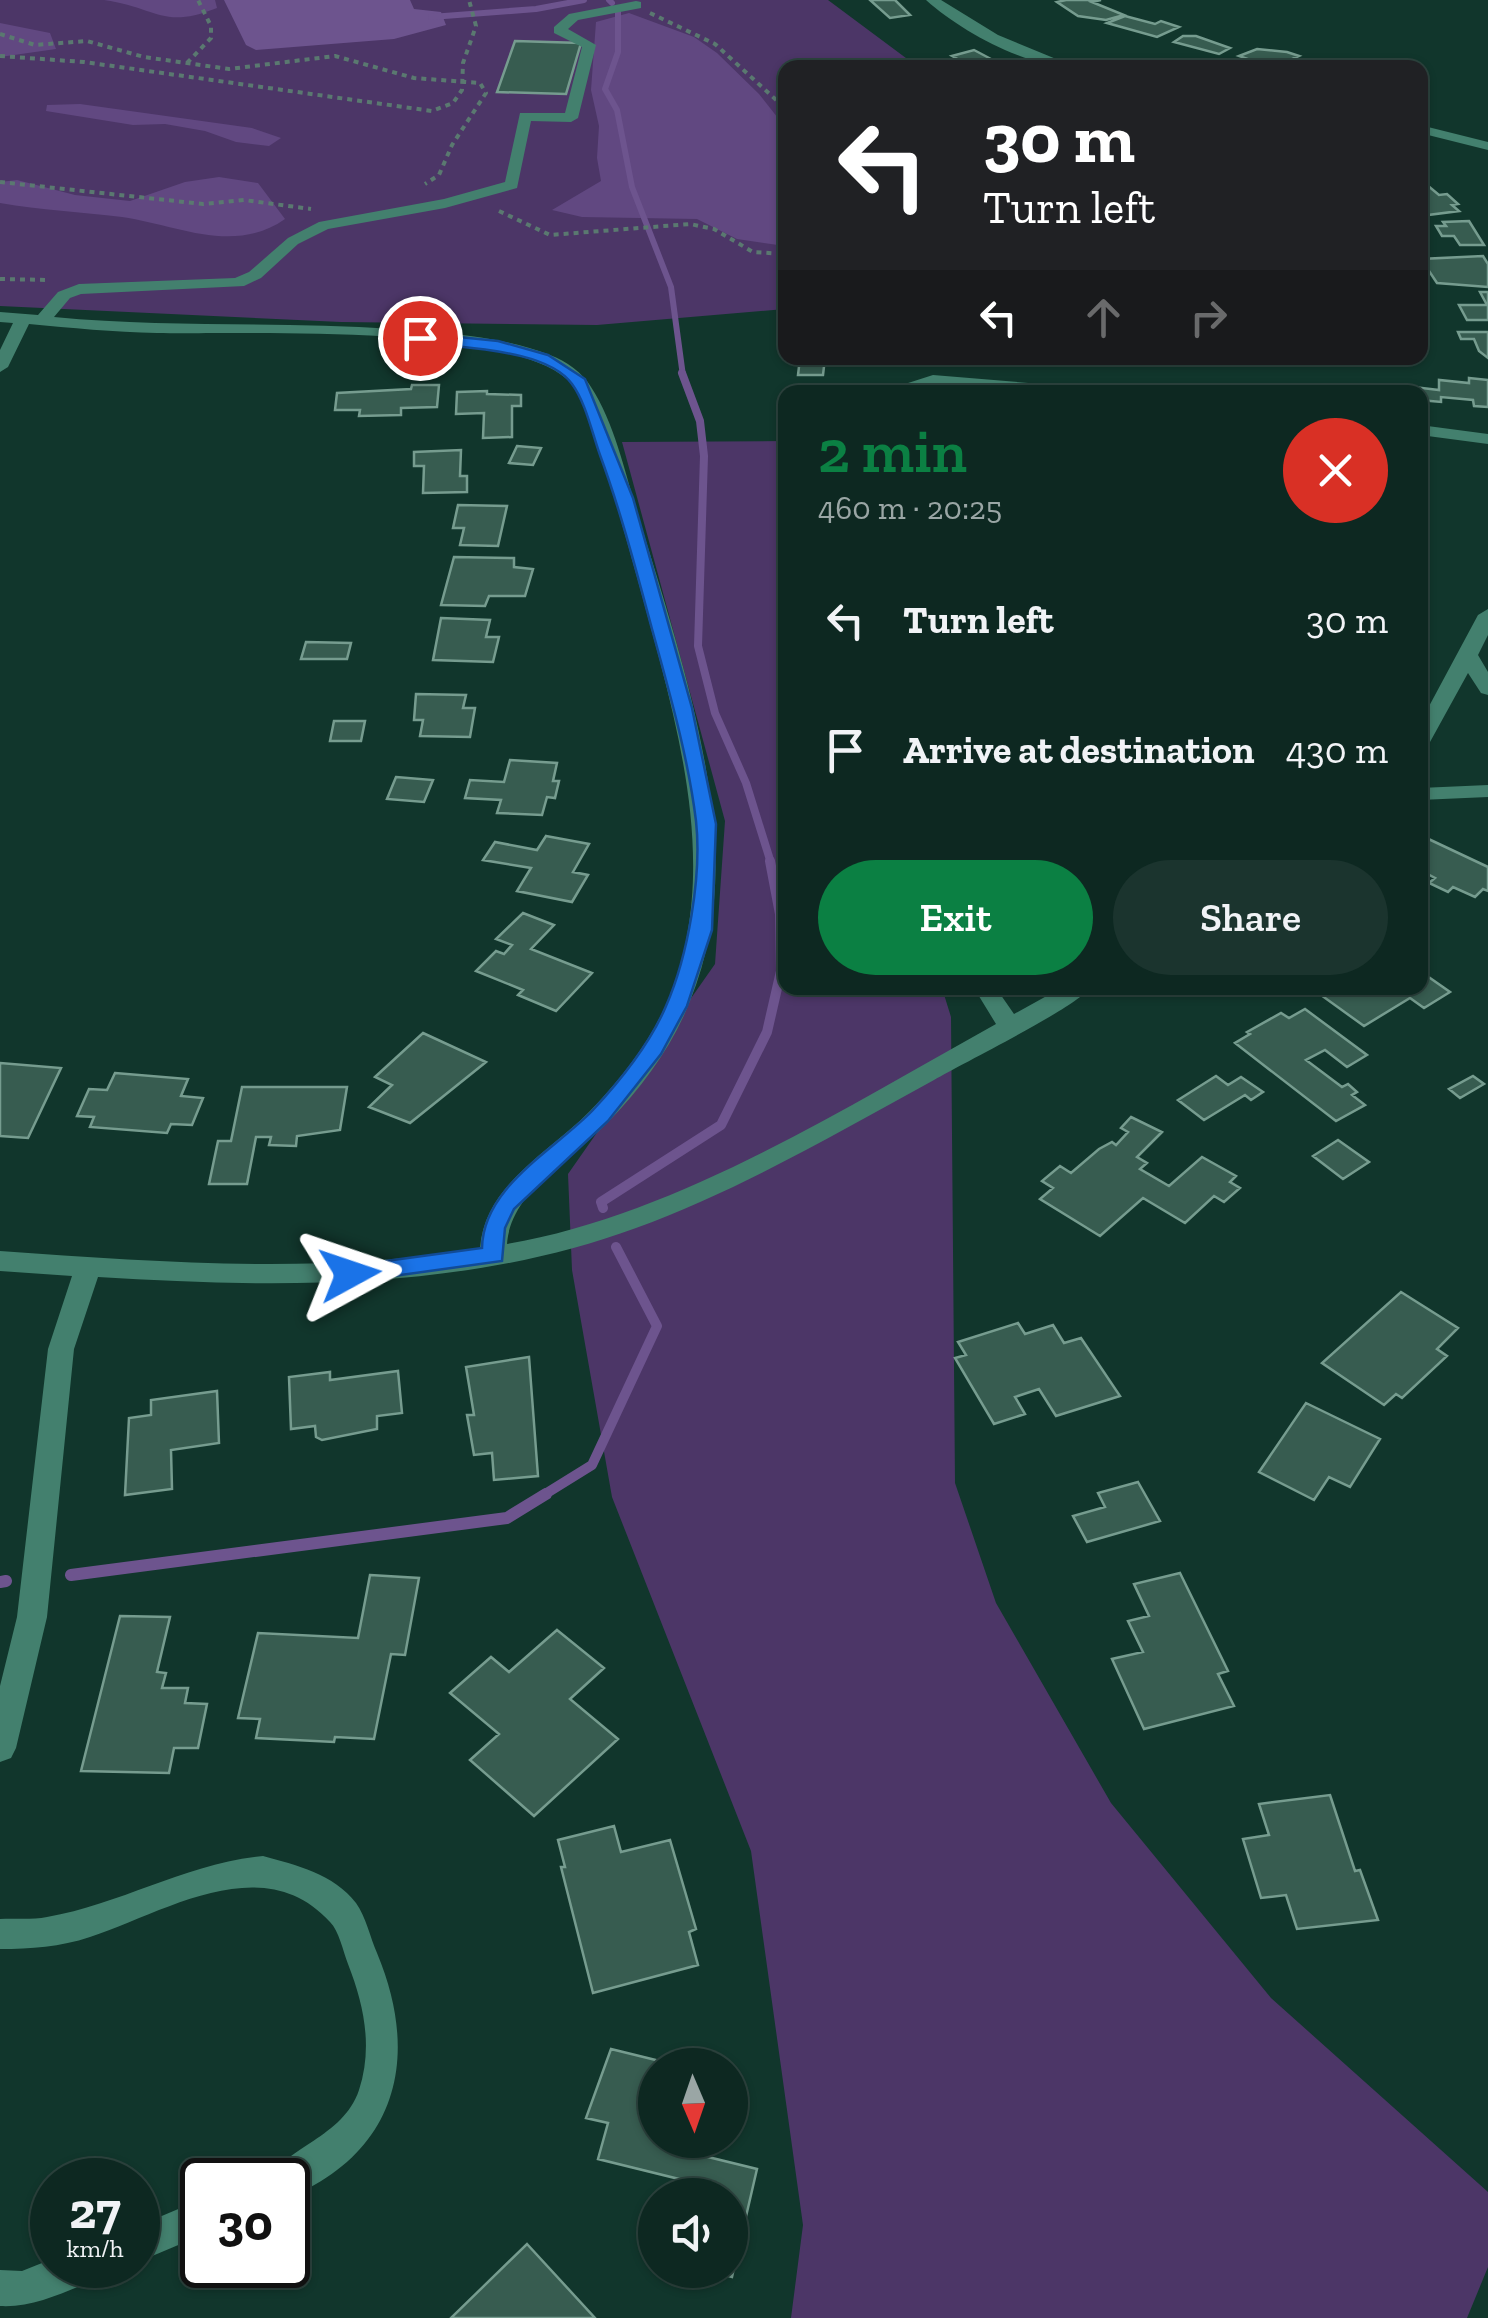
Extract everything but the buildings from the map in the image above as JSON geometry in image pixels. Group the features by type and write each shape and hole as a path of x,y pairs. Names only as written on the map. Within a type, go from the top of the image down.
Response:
{"street":[{"path":"932,0 994,38 1051,60"},
{"path":"0,367 33,320 79,289 238,283 255,275 293,241 324,225 446,203 512,185 525,116 571,118 578,102 590,45 559,30 574,17 636,5"},
{"path":"1428,131 1488,146"},
{"path":"0,318 117,328 303,330 459,340 498,346 563,367 578,379 624,498 683,708 706,824 701,930 677,1006 653,1049 584,1132 505,1204 494,1228 493,1255"},
{"path":"914,385 932,380 992,385"},
{"path":"1428,431 1488,438"},
{"path":"1428,728 1488,615"},
{"path":"1468,656 1488,689"},
{"path":"1428,794 1488,791"},
{"path":"988,995 997,1012 1012,1025"},
{"path":"0,1261 324,1276 493,1255 598,1231 658,1210 861,1110 1066,995"},
{"path":"0,1748 32,1617 61,1348 88,1266"},
{"path":"0,1934 18,1936 82,1926 216,1873 246,1871 301,1879 344,1912 377,1990 386,2037 380,2075 363,2119 336,2153 310,2168"},
{"path":"0,2288 30,2286"}],"path":[{"path":"186,64 211,38 211,26 198,0"},
{"path":"0,56 268,86 418,111 443,109 454,103 462,90 463,63 476,26 469,0"},
{"path":"636,5 714,44 778,102"},
{"path":"0,34 35,45 87,41 186,64 250,68 335,56 414,78 480,84 486,94 439,174 410,189"},
{"path":"0,182 203,204 244,200 320,209"},
{"path":"491,209 550,235 563,237 657,224 704,226 753,252 778,254"},
{"path":"0,279 40,278 79,289"}],"shaded area":[{"path":"0,0 828,0 909,60 778,60 778,310 597,325 341,322 0,306"},
{"path":"104,0 215,0 217,8 171,17"},
{"path":"224,0 410,0 414,9 441,12 446,25 394,39 256,50 246,45"},
{"path":"629,13 694,37 717,53 759,94 778,118 778,245 737,239 697,219 582,217 552,210 601,181 597,158 599,126 591,90 596,22"},
{"path":"0,23 50,33 56,49 0,57"},
{"path":"80,104 252,128 281,138 269,146 165,124 133,125 46,111 47,105"},
{"path":"219,177 258,183 285,219 266,230 226,236 122,217 0,203 0,182 17,180 75,195 130,201 185,182"},
{"path":"778,441 778,995 944,995 951,1017 955,1483 996,1603 1111,1803 1271,1998 1488,2192 1488,2267 1467,2318 791,2318 803,2225 751,1851 612,1497 572,1270 568,1174 715,964 725,821 622,442"}],"waterway":[{"path":"431,17 536,9 584,0"},
{"path":"609,0 612,3"},
{"path":"618,12 618,52 605,89 617,110 632,187 671,287 683,375"},
{"path":"683,375 700,421 704,456 698,646 715,713 746,783 771,863"},
{"path":"770,861 778,903"},
{"path":"603,1208 601,1202 721,1125 767,1032 778,984"},
{"path":"542,1496 592,1465 657,1326 616,1247"},
{"path":"71,1575 507,1518 546,1494"},
{"path":"0,1582 6,1581"}],"route":[{"path":"350,1274 493,1255 494,1228 505,1204 600,1116 653,1049 677,1006 701,930 706,824 683,708 624,498 601,428 578,379 543,358 498,346 420,338"}]}
